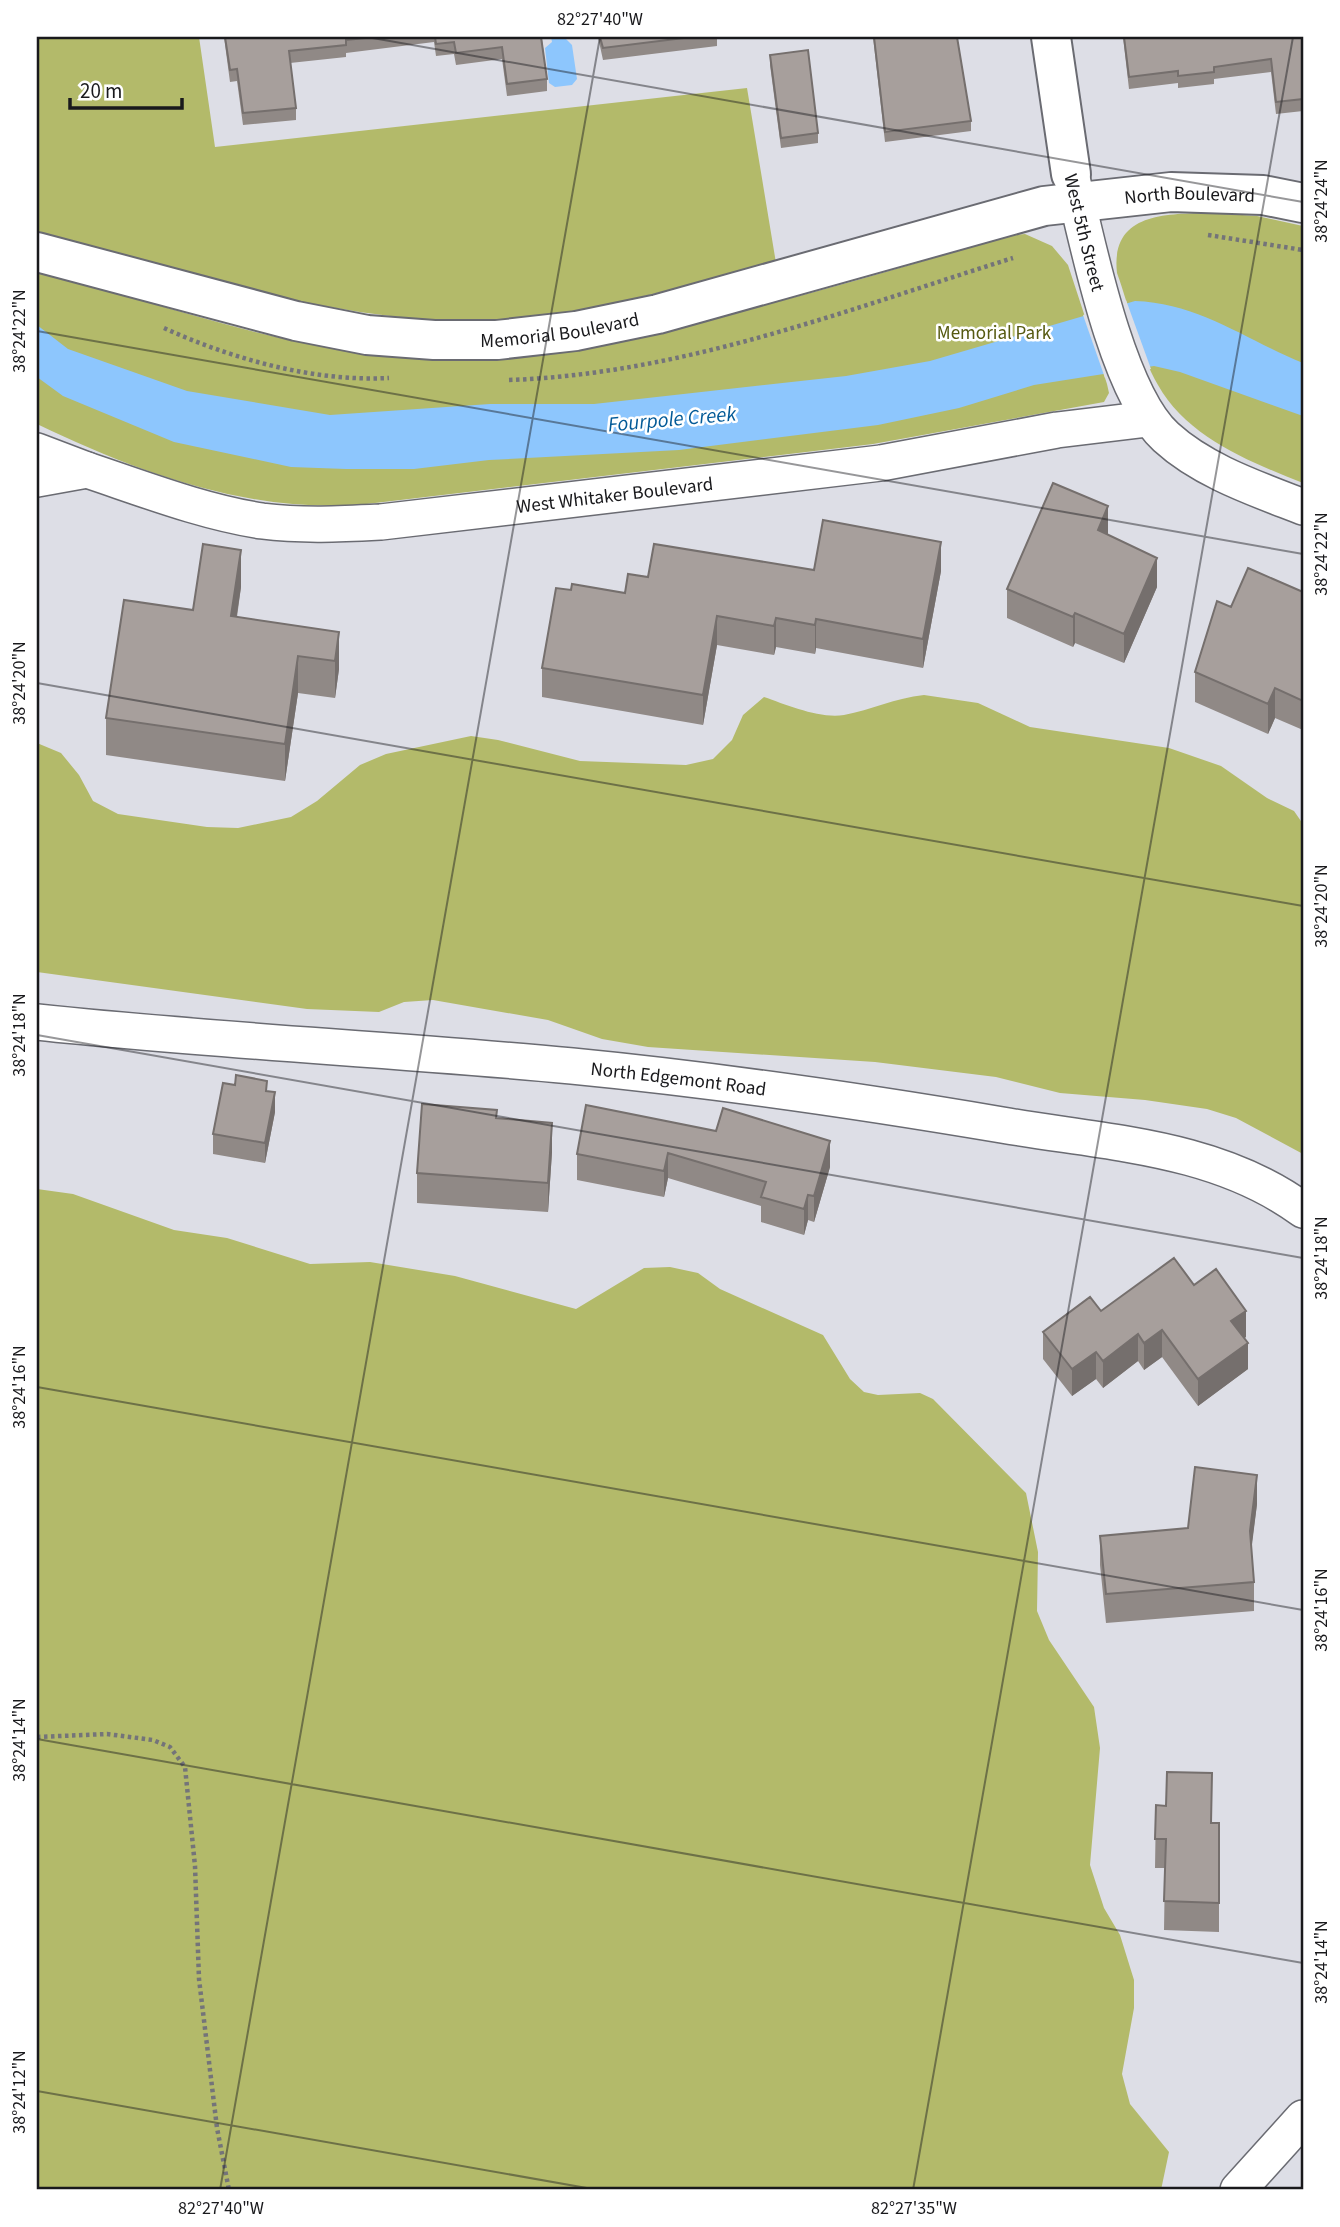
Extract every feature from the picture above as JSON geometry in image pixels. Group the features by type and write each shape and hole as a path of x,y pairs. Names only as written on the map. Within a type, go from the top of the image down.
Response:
{"street":[{"name":"West 5th Street","path":"1052,37 1074,187 1105,307 1129,377 1148,419"},
{"name":"North Boulevard","path":"1074,187 1129,194 1215,192 1263,195 1303,203"},
{"name":"Memorial Boulevard","path":"37,252 296,321 367,335 434,340 497,340 576,331 658,314 842,265 1016,212 1074,187"},
{"name":"West Whitaker Boulevard","path":"37,451 207,509 262,521 326,526 380,522 881,463 1057,430 1148,419"},
{"path":"1148,419 1185,453 1303,507"},
{"name":"West Whitaker Boulevard","path":"37,479 87,470"},
{"name":"North Edgemont Road","path":"37,1022 574,1066 921,1112 1171,1152 1243,1173 1278,1192 1303,1210"},
{"path":"1238,2190 1303,2118"}],"path":[{"path":"1206,235 1244,238 1303,250"},
{"path":"37,1737 107,1734 153,1740 170,1747 186,1767 195,1866 199,1979 217,2128 229,2190"}],"green space":[{"path":"37,37 199,37 215,147 747,88 776,263 639,298 570,312 500,320 441,320 383,315 266,294 37,232"},
{"path":"1178,214 1257,216 1303,226 1303,483 1222,446 1185,419 1158,385 1140,345 1117,273 1117,253 1123,238 1133,227 1146,220"},
{"name":"Memorial Park","path":"1025,234 1052,246 1068,265 1107,384 1109,393 1104,402 873,444 358,505 274,502 193,485 113,458 37,424 37,271 278,338 360,353 457,359 553,351 648,334 908,266 1007,236"},
{"path":"924,695 978,703 1030,727 1169,748 1221,766 1267,798 1294,811 1303,824 1303,1154 1236,1118 1207,1109 1145,1100 1060,1093 996,1077 875,1062 648,1047 602,1039 548,1020 433,1000 404,1002 379,1012 307,1009 37,972 37,743 61,753 79,775 93,801 118,814 207,827 238,828 291,817 317,801 360,765 386,754 471,736 498,740 580,761 686,765 713,759 732,740 743,715 764,697 804,710 835,716"},
{"path":"37,1189 73,1194 174,1230 227,1238 310,1264 370,1262 455,1276 576,1309 644,1268 670,1267 698,1273 720,1289 823,1335 850,1379 864,1392 878,1395 920,1393 933,1399 1026,1493 1038,1552 1037,1611 1049,1640 1094,1707 1100,1748 1090,1865 1104,1908 1120,1935 1134,1980 1134,2008 1122,2074 1130,2104 1169,2152 1161,2190 37,2190"}],"water":[{"path":"551,37 564,37 572,45 577,79 572,85 555,87 549,83 545,48 552,42"},
{"name":"Fourpole Creek","path":"1135,301 1158,303 1201,315 1303,363 1303,416 1180,372 1154,366 1034,385 959,408 878,425 679,450 489,460 414,469 346,469 291,467 174,442 63,396 37,377 37,325 68,349 187,391 330,415 490,404 594,404 846,376 930,361"}],"pier":[{"path":"1126,300 1151,369 1105,378 1083,315"}],"building":[{"path":"225,37 375,37 346,40 346,45 289,51 296,108 243,113 237,69 230,70"},
{"path":"435,37 541,37 547,79 507,84 502,47 456,53 454,42 436,44"},
{"path":"600,37 692,37 603,48"},
{"path":"874,37 957,37 971,121 885,132"},
{"path":"1124,37 1303,37 1303,99 1276,102 1271,59 1214,67 1214,72 1178,76 1178,71 1129,77"},
{"path":"808,50 818,133 781,138 770,55"},
{"path":"1053,483 1108,506 1098,530 1157,558 1124,634 1075,613 1073,617 1007,589"},
{"path":"823,520 941,542 923,639 816,619 815,625 776,618 774,626 717,616 703,695 542,668 556,588 571,590 572,584 625,593 628,574 648,577 654,544 814,570"},
{"path":"203,544 241,550 231,616 339,632 335,661 298,656 285,744 106,718 124,600 193,610"},
{"path":"1248,568 1303,592 1303,701 1275,688 1268,704 1195,672 1217,601 1231,607"},
{"path":"236,1075 267,1081 266,1091 275,1092 265,1143 213,1134 223,1083 235,1085"},
{"path":"422,1104 497,1110 496,1118 552,1123 548,1183 417,1173"},
{"path":"586,1105 716,1131 723,1108 830,1141 814,1196 808,1195 804,1209 761,1197 766,1182 668,1153 664,1171 577,1154"},
{"path":"1174,1258 1194,1285 1216,1269 1246,1311 1231,1321 1248,1343 1198,1379 1162,1330 1144,1343 1138,1334 1103,1361 1096,1352 1072,1369 1043,1332 1090,1297 1101,1311"},
{"path":"1195,1467 1257,1475 1250,1531 1254,1582 1106,1594 1100,1536 1188,1528"},
{"path":"1167,1772 1212,1773 1211,1823 1219,1823 1219,1903 1164,1901 1166,1839 1155,1839 1156,1805 1166,1806"}]}
